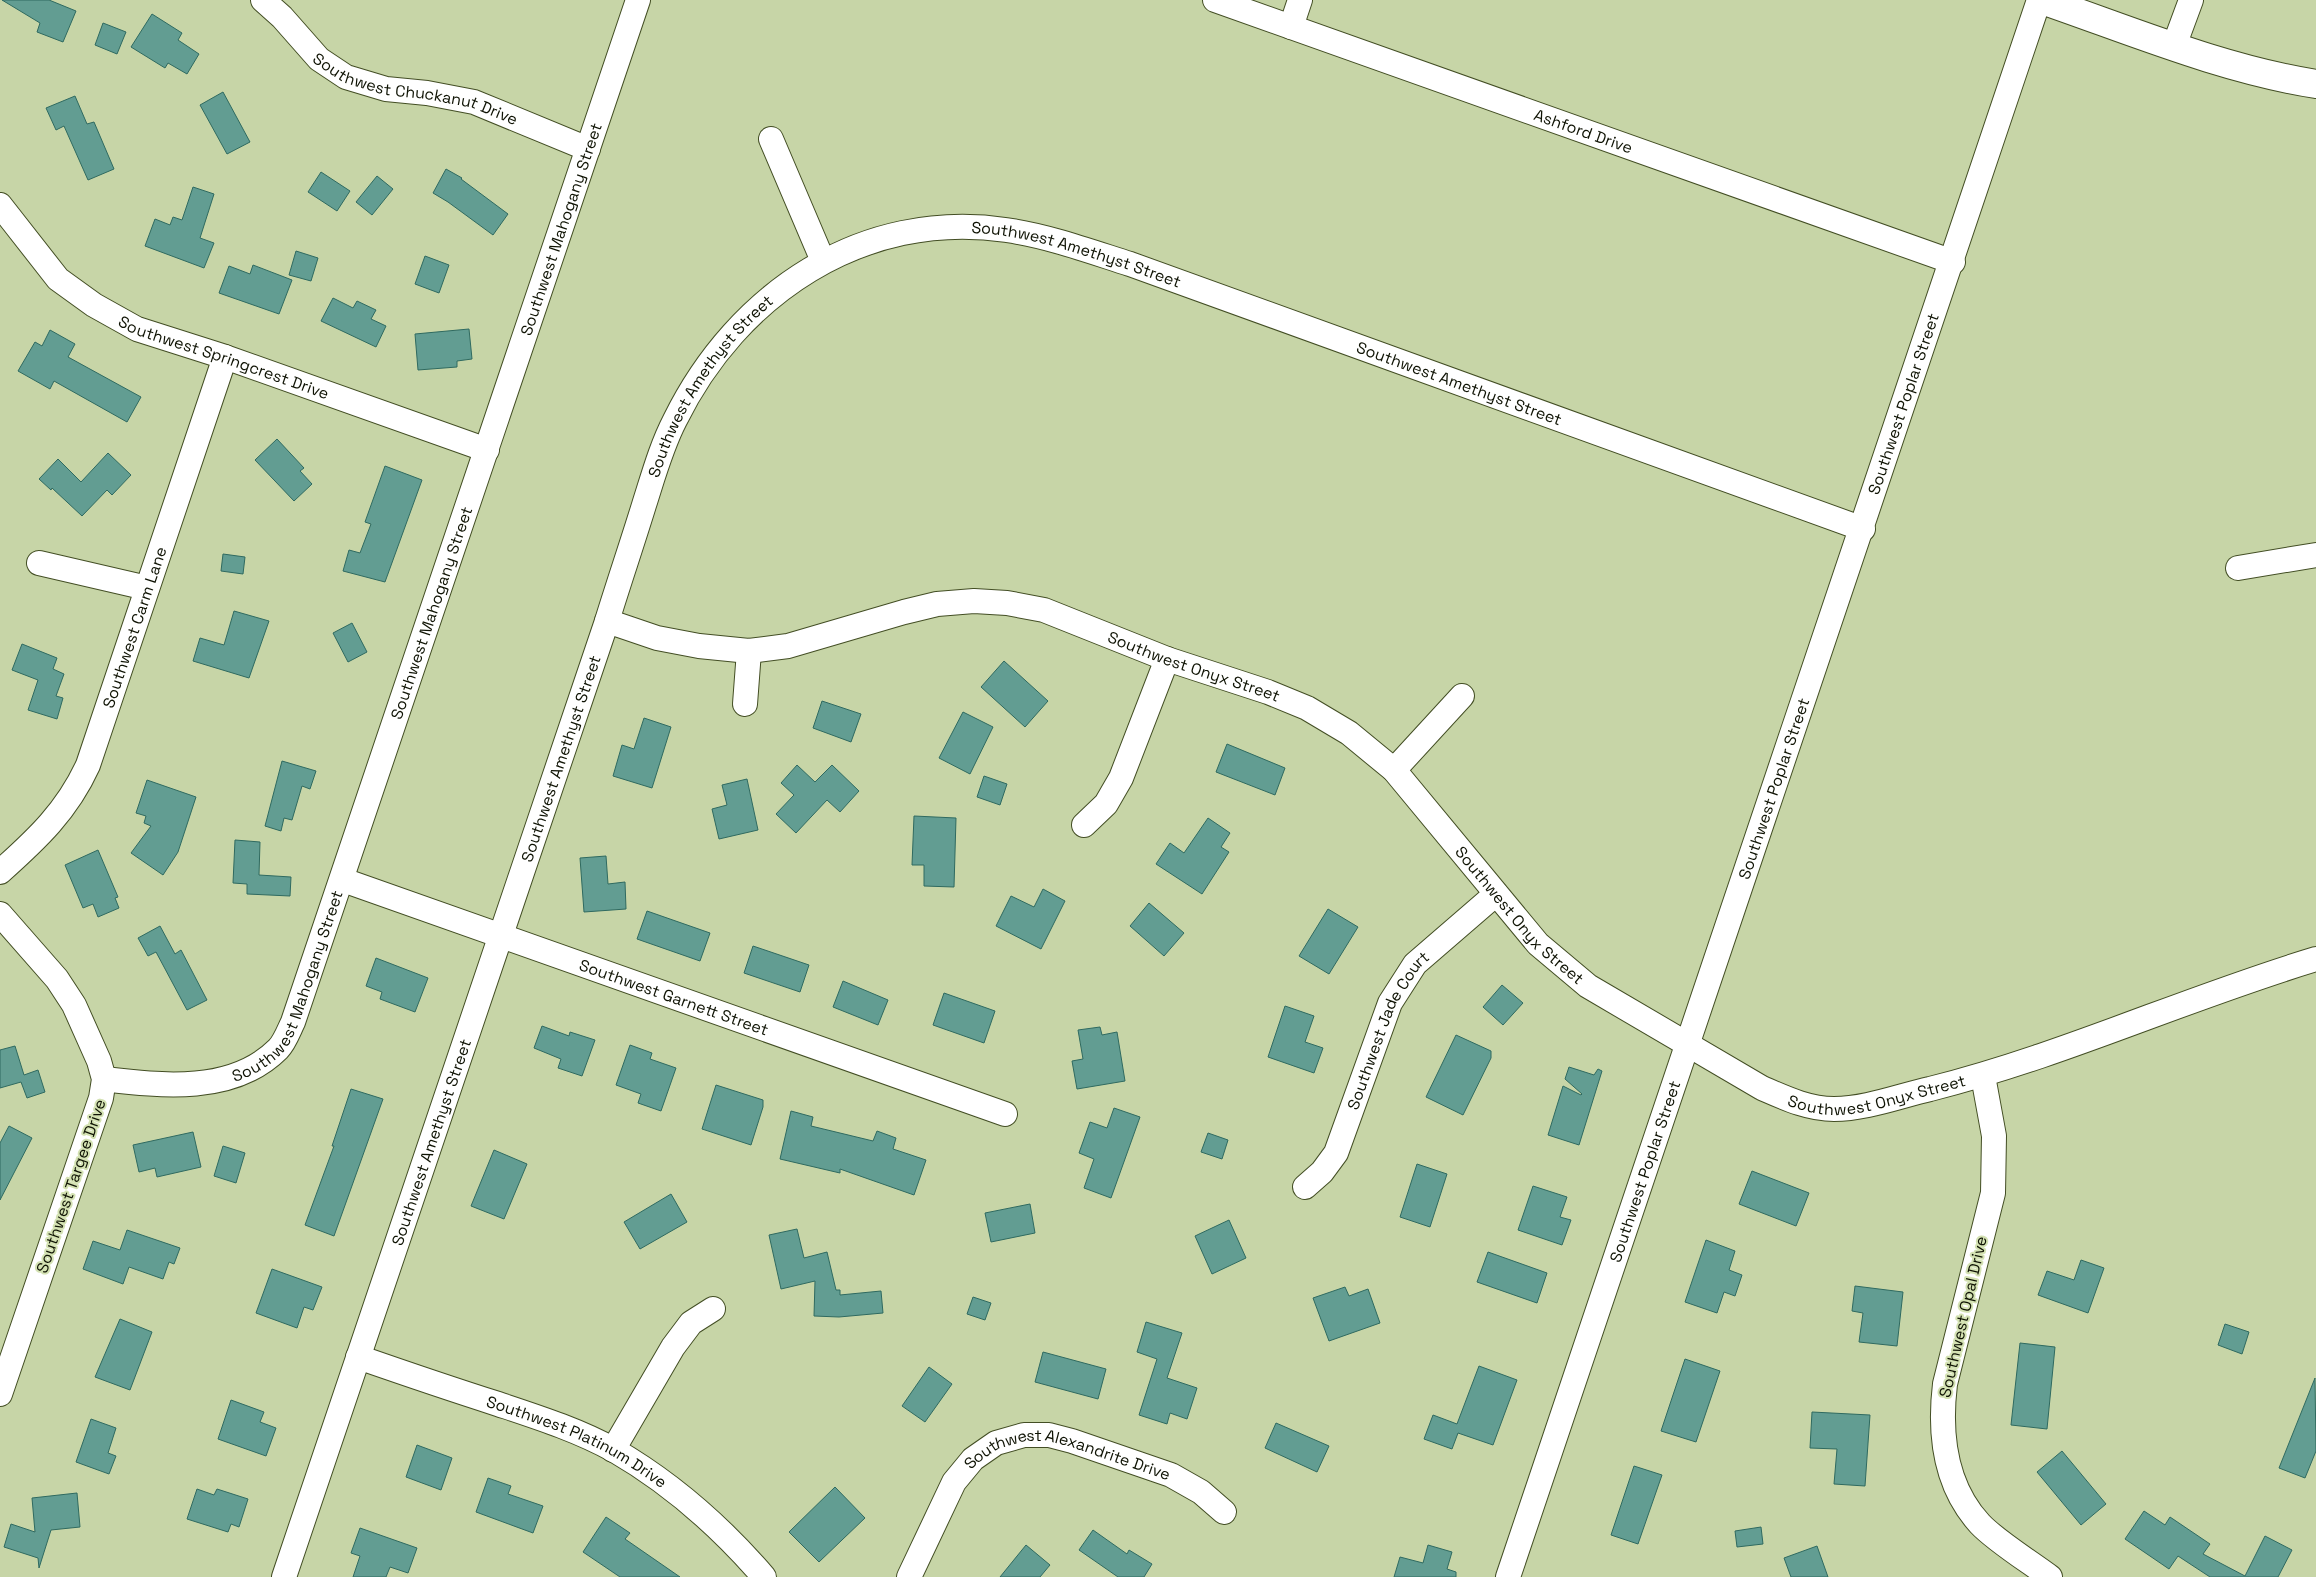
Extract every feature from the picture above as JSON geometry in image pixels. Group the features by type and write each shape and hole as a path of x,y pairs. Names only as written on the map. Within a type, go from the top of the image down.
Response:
{"street":[{"name":"Southwest Chuckanut Drive","path":"263,0 282,17 319,60 346,77 386,90 427,93 474,102 588,149"},
{"name":"Southwest Mahogany Street","path":"104,1079 166,1085 230,1077 258,1066 280,1047 293,1022 343,880 638,0"},
{"name":"Ashford Drive","path":"1215,0 1953,262"},
{"path":"1291,27 1300,0"},
{"path":"2041,0 2244,69 2280,79 2316,84"},
{"name":"Southwest Poplar Street","path":"1508,1577 2041,0"},
{"path":"2174,46 2191,0"},
{"path":"771,139 823,260"},
{"name":"Southwest Springcrest Drive","path":"0,205 58,279 94,305 137,329 225,357 487,450"},
{"name":"Southwest Amethyst Street","path":"284,1577 607,621 658,462 674,422 693,386 719,348 754,311 788,284 823,260 866,244 912,232 959,227 1005,230 1052,240 1130,264 1862,529"},
{"name":"Southwest Carm Lane","path":"0,872 34,842 77,790 88,765 225,357"},
{"path":"2238,568 2316,555"},
{"path":"39,563 147,588"},
{"name":"Southwest Onyx Street","path":"607,621 665,639 699,646 749,651 788,646 937,604 1008,603 1044,610 1167,659 1268,692 1307,708 1349,733 1394,770 1538,944 1588,986 1762,1088 1786,1099 1810,1106 1834,1109 1860,1106 1983,1076 2316,959"},
{"path":"745,704 749,651"},
{"path":"1084,825 1106,804 1121,778 1167,659"},
{"path":"1394,770 1462,696"},
{"name":"Southwest Garnett Street","path":"343,880 1005,1114"},
{"name":"Southwest Jade Court","path":"1305,1188 1322,1172 1336,1153 1390,1003 1401,983 1414,964 1496,894"},
{"name":"Southwest Targee Drive","path":"0,914 57,979 74,1005 99,1061 104,1079 101,1098 0,1394"},
{"name":"Southwest Opal Drive","path":"1983,1076 1994,1136 1992,1193 1946,1384 1942,1412 1949,1470 1961,1502 1981,1526 2050,1577"},
{"path":"613,1450 673,1347 691,1323 713,1309"},
{"name":"Southwest Platinum Drive","path":"358,1357 559,1424 613,1450 655,1476 694,1506 740,1549 764,1577"},
{"name":"Southwest Alexandrite Drive","path":"909,1577 954,1482 973,1459 996,1444 1024,1435 1049,1435 1072,1441 1171,1475 1201,1492 1224,1512"}],"building":[{"path":"2,0 49,0 76,11 63,42 37,32 40,23"},
{"path":"152,14 182,33 178,40 199,54 187,74 168,63 165,68 131,47"},
{"path":"103,23 126,32 117,54 95,45"},
{"path":"223,92 250,142 227,154 200,105"},
{"path":"75,96 87,124 94,122 114,169 88,180 64,126 56,130 46,108"},
{"path":"446,169 462,178 508,214 493,235 433,193"},
{"path":"321,172 350,191 337,211 308,192"},
{"path":"377,176 393,189 372,215 356,202"},
{"path":"193,187 214,194 200,238 214,243 204,268 145,246 155,219 170,225 173,217 182,220"},
{"path":"296,251 318,258 311,281 289,275"},
{"path":"425,256 449,265 439,293 415,284"},
{"path":"253,265 292,280 279,314 219,293 229,266 250,274"},
{"path":"333,298 353,308 357,301 376,310 371,319 386,326 376,347 321,321"},
{"path":"469,329 472,359 457,361 457,367 418,370 415,334"},
{"path":"50,330 75,344 68,357 141,397 127,422 54,381 50,389 18,371 35,342 42,346"},
{"path":"277,439 304,468 300,471 312,484 294,501 255,460"},
{"path":"108,453 131,475 112,495 107,490 82,516 52,488 51,490 39,479 58,459 81,482"},
{"path":"385,466 422,480 385,582 343,571 349,550 360,553 371,524 365,522"},
{"path":"223,554 245,557 243,574 221,571"},
{"path":"234,611 269,621 249,678 193,661 200,638 224,645"},
{"path":"352,623 367,652 348,662 333,633"},
{"path":"22,644 57,658 53,669 64,674 56,696 63,698 57,719 28,710 38,680 12,670"},
{"path":"1004,661 1048,701 1025,727 981,687"},
{"path":"822,701 861,714 851,742 813,728"},
{"path":"963,712 993,727 970,774 939,758"},
{"path":"644,718 671,727 652,788 613,776 622,745 634,749"},
{"path":"1227,744 1285,768 1275,795 1216,772"},
{"path":"282,761 316,771 310,789 302,786 292,820 284,818 281,831 265,826"},
{"path":"797,765 815,782 832,765 859,791 840,812 827,800 796,833 776,814 794,795 781,783"},
{"path":"984,776 1007,784 1000,805 977,797"},
{"path":"747,779 758,830 719,839 712,809 727,805 722,785"},
{"path":"147,780 196,797 178,852 163,875 131,853 151,826 144,823 146,816 136,813"},
{"path":"914,816 956,818 954,887 924,886 924,865 912,865"},
{"path":"1208,818 1230,833 1221,847 1229,852 1202,894 1156,864 1170,843 1184,853"},
{"path":"235,840 260,842 259,875 291,877 290,896 247,894 247,884 233,883"},
{"path":"98,850 118,897 115,898 119,908 98,917 93,904 83,908 65,865"},
{"path":"606,856 608,884 625,882 626,909 584,912 580,858"},
{"path":"1043,889 1065,901 1041,949 996,926 1011,896 1034,907"},
{"path":"1149,903 1184,933 1164,956 1130,926"},
{"path":"1328,909 1358,927 1329,974 1299,956"},
{"path":"647,911 710,933 700,961 637,939"},
{"path":"160,926 175,954 181,950 207,1000 187,1010 156,952 148,956 138,938"},
{"path":"753,946 809,965 800,992 744,973"},
{"path":"376,958 428,978 415,1012 380,999 382,992 366,986"},
{"path":"843,981 888,1000 878,1025 833,1007"},
{"path":"1502,985 1523,1003 1503,1025 1483,1007"},
{"path":"944,993 995,1011 984,1043 933,1025"},
{"path":"1285,1006 1314,1016 1305,1042 1323,1048 1314,1073 1268,1057"},
{"path":"542,1026 569,1036 570,1032 595,1040 582,1076 558,1068 561,1059 534,1048"},
{"path":"1100,1027 1102,1035 1117,1032 1125,1081 1077,1089 1072,1061 1083,1059 1078,1030"},
{"path":"1456,1035 1491,1051 1491,1058 1463,1115 1426,1097"},
{"path":"630,1045 652,1053 650,1059 676,1068 661,1111 638,1103 641,1094 616,1085"},
{"path":"15,1046 24,1075 38,1070 45,1092 27,1098 21,1082 0,1088 0,1050"},
{"path":"1569,1067 1594,1075 1598,1069 1602,1071 1579,1145 1548,1135 1563,1086 1582,1094 1565,1079"},
{"path":"716,1085 763,1100 763,1107 751,1145 702,1129"},
{"path":"351,1089 383,1099 334,1236 305,1225 334,1146 332,1146"},
{"path":"1114,1108 1140,1117 1111,1198 1084,1188 1094,1159 1079,1153 1090,1122 1107,1128"},
{"path":"791,1111 813,1117 811,1126 873,1141 877,1131 896,1138 893,1149 926,1160 914,1195 840,1169 840,1173 780,1159"},
{"path":"9,1126 32,1138 0,1200 0,1143"},
{"path":"193,1132 201,1167 157,1177 155,1168 139,1172 133,1145"},
{"path":"1208,1133 1228,1140 1222,1159 1201,1152"},
{"path":"223,1146 245,1153 236,1183 214,1176"},
{"path":"494,1150 527,1164 504,1219 471,1206"},
{"path":"1417,1164 1447,1174 1430,1227 1400,1217"},
{"path":"1752,1171 1809,1193 1796,1226 1739,1204"},
{"path":"1533,1186 1567,1197 1560,1217 1571,1220 1562,1245 1518,1230"},
{"path":"671,1194 687,1222 640,1249 624,1222"},
{"path":"1030,1204 1035,1233 991,1242 985,1213"},
{"path":"1229,1220 1246,1258 1212,1274 1195,1236"},
{"path":"797,1229 804,1258 827,1252 836,1290 840,1290 840,1295 881,1291 883,1313 839,1317 814,1316 815,1281 781,1289 769,1235"},
{"path":"127,1230 180,1248 174,1264 169,1262 163,1279 129,1267 123,1284 83,1269 93,1241 120,1250"},
{"path":"1706,1240 1735,1251 1729,1270 1742,1275 1735,1296 1724,1292 1717,1313 1685,1302"},
{"path":"1488,1252 1547,1273 1537,1303 1477,1282"},
{"path":"2081,1260 2104,1268 2088,1313 2038,1295 2047,1271 2074,1280"},
{"path":"272,1269 322,1287 313,1310 304,1307 297,1328 256,1313"},
{"path":"1855,1286 1903,1292 1897,1346 1859,1342 1863,1313 1852,1311"},
{"path":"1345,1287 1349,1296 1368,1289 1380,1323 1329,1341 1313,1298"},
{"path":"973,1297 991,1303 985,1320 967,1314"},
{"path":"120,1319 152,1332 130,1390 95,1377"},
{"path":"1146,1322 1182,1333 1167,1378 1197,1388 1187,1419 1170,1413 1167,1424 1139,1415 1157,1359 1137,1352"},
{"path":"2225,1324 2249,1332 2242,1354 2218,1345"},
{"path":"2020,1343 2055,1347 2047,1429 2011,1425"},
{"path":"1043,1352 1106,1369 1098,1399 1035,1382"},
{"path":"1685,1359 1720,1371 1696,1442 1661,1431"},
{"path":"1479,1366 1517,1380 1493,1445 1458,1433 1452,1449 1424,1439 1433,1415 1457,1424"},
{"path":"929,1367 952,1384 925,1422 902,1406"},
{"path":"2315,1378 2316,1451 2305,1478 2279,1468"},
{"path":"231,1400 264,1412 260,1422 276,1428 266,1456 218,1439"},
{"path":"1812,1412 1870,1415 1865,1486 1834,1484 1837,1449 1810,1448"},
{"path":"91,1419 116,1428 108,1453 116,1456 109,1474 76,1462"},
{"path":"1276,1423 1329,1446 1317,1472 1265,1448"},
{"path":"417,1445 452,1458 441,1490 406,1477"},
{"path":"2062,1451 2106,1504 2081,1525 2037,1472"},
{"path":"1634,1466 1662,1475 1638,1544 1611,1535"},
{"path":"488,1478 511,1486 508,1494 543,1506 533,1533 476,1512"},
{"path":"835,1487 865,1518 819,1562 789,1532"},
{"path":"197,1489 214,1495 217,1489 248,1499 239,1527 231,1524 228,1532 187,1519"},
{"path":"77,1493 80,1527 51,1530 39,1568 38,1558 4,1547 11,1524 35,1532 32,1498"},
{"path":"2144,1511 2165,1525 2170,1517 2210,1544 2203,1554 2245,1576 2265,1536 2292,1550 2278,1577 2210,1577 2178,1556 2169,1569 2125,1539"},
{"path":"606,1517 630,1533 625,1539 680,1577 620,1577 583,1552"},
{"path":"1761,1527 1763,1544 1737,1547 1735,1531"},
{"path":"360,1528 417,1548 408,1573 390,1567 386,1577 353,1577 360,1556 351,1553"},
{"path":"1093,1530 1127,1554 1129,1550 1152,1564 1144,1577 1118,1577 1079,1550"},
{"path":"1026,1545 1050,1565 1040,1577 1000,1577"},
{"path":"1428,1545 1452,1552 1447,1569 1456,1572 1456,1577 1394,1577 1400,1557 1423,1563"},
{"path":"1817,1546 1828,1577 1791,1577 1784,1558"}]}
